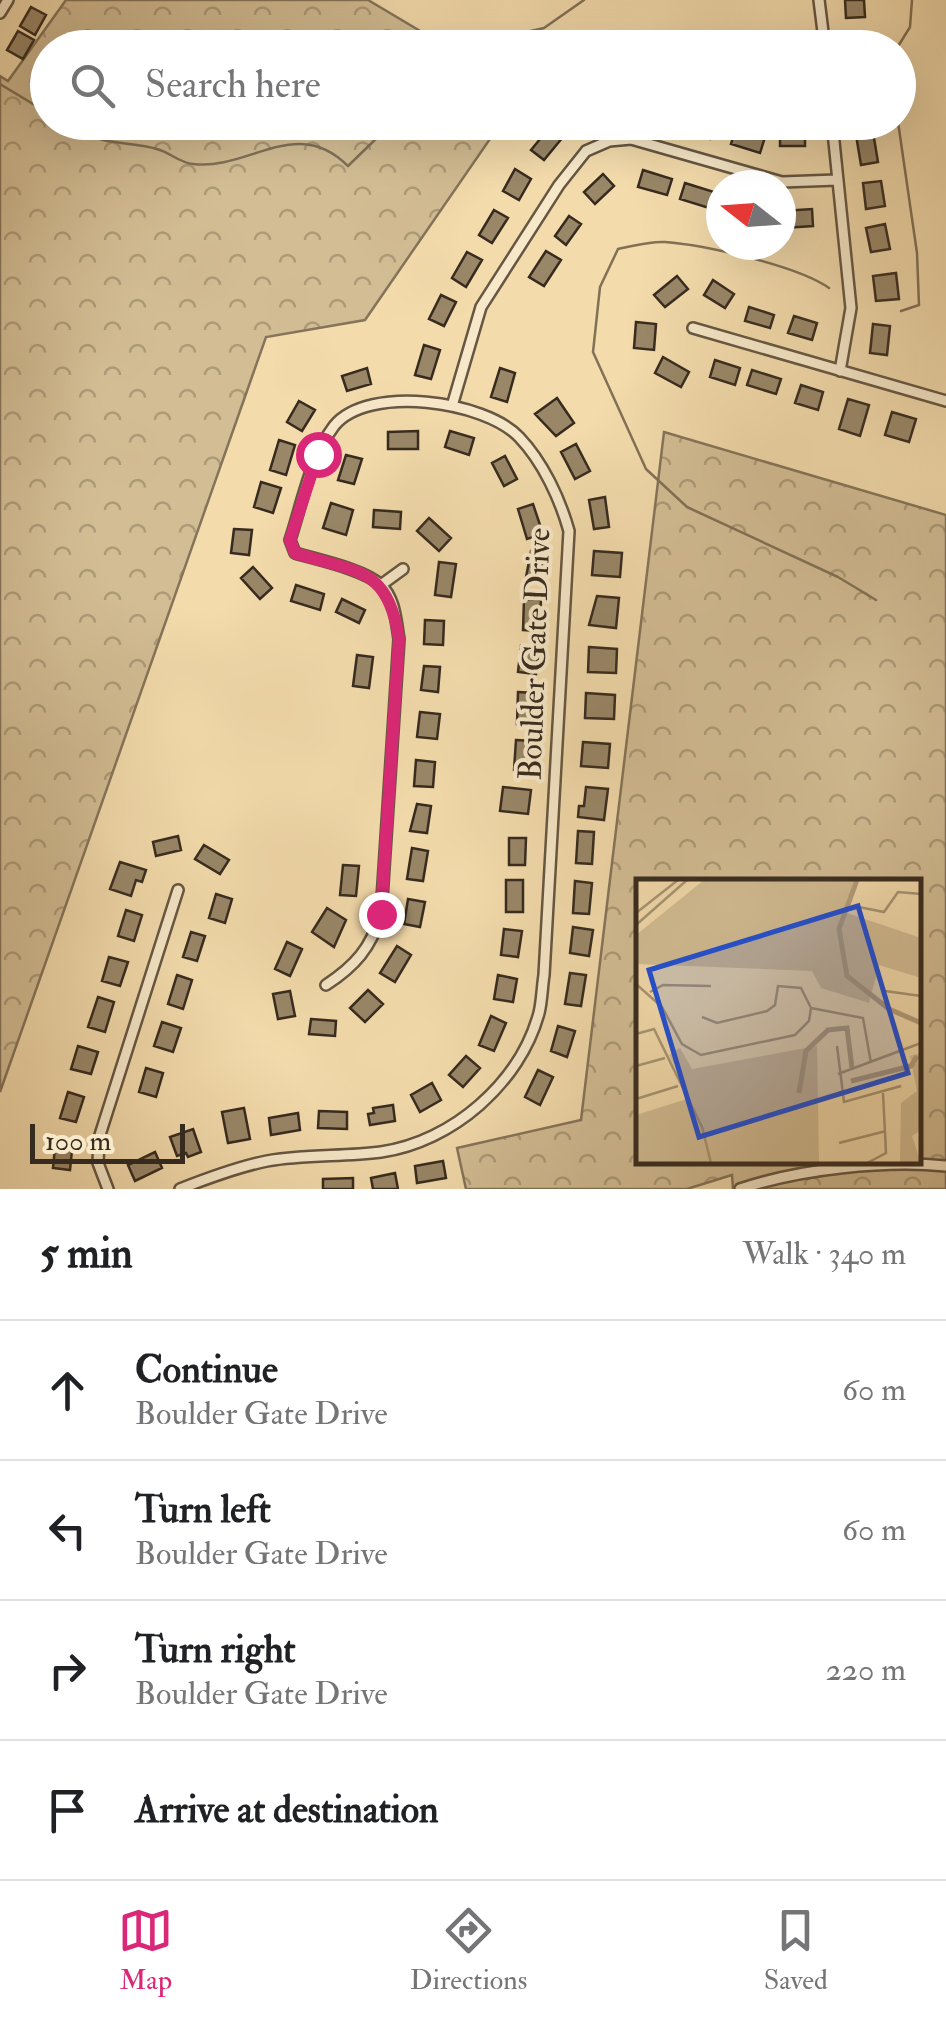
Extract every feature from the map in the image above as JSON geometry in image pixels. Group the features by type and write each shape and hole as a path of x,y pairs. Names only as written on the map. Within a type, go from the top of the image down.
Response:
{"street":[{"path":"0,13 8,0"},
{"path":"819,0 823,30"},
{"path":"452,406 481,307 559,184 586,150 620,140"},
{"path":"635,140 782,182 837,180"},
{"path":"834,140 852,308 840,371"},
{"path":"693,328 946,401"},
{"name":"Boulder Gate Drive","path":"180,1189 265,1162 381,1152 438,1134 486,1099 524,1049 539,1012 569,532 561,502 517,434 495,420 430,402 365,406 336,423 318,454 288,550 364,575 381,585"},
{"path":"326,985 349,970 366,952 381,914 399,639 395,612 381,585 403,568"},
{"path":"108,1189 98,1163 98,1138 178,890"},
{"path":"740,1189 765,1180 886,1164"},
{"path":"921,1164 946,1166"}],"green space":[{"path":"66,0 368,0 418,30 45,30"},
{"path":"30,50 30,140 489,140 365,320 266,337 0,1092 0,76 8,81"},
{"path":"664,432 946,515 946,1189 733,1189 732,1175 687,1189 466,1189 457,1148 581,1120"}],"building":[{"path":"845,0 864,0 865,17 846,18"},
{"path":"31,7 46,15 38,30 30,32 20,26"},
{"path":"18,31 30,38 23,59 7,50"},
{"path":"539,140 561,140 544,160 531,150"},
{"path":"732,140 764,140 760,153 731,144"},
{"path":"780,140 805,140 805,146 780,146"},
{"path":"857,140 874,140 878,162 861,165"},
{"path":"515,169 531,179 519,200 503,191"},
{"path":"643,170 672,179 667,195 638,187"},
{"path":"603,174 614,186 595,204 584,192"},
{"path":"881,181 885,206 866,209 863,183"},
{"path":"685,183 706,190 706,207 680,199"},
{"path":"812,209 813,226 796,227 796,210"},
{"path":"494,210 508,218 492,243 479,235"},
{"path":"569,216 581,224 566,245 555,236"},
{"path":"885,224 890,249 871,252 866,228"},
{"path":"546,251 561,260 544,286 529,277"},
{"path":"467,252 482,260 466,287 452,278"},
{"path":"896,273 899,299 876,301 873,276"},
{"path":"677,276 688,289 665,307 654,295"},
{"path":"713,280 734,294 725,308 704,295"},
{"path":"441,295 456,302 444,326 429,319"},
{"path":"749,307 774,315 770,328 745,321"},
{"path":"794,316 817,323 812,340 788,333"},
{"path":"636,322 656,324 654,350 634,348"},
{"path":"873,324 890,326 887,355 870,353"},
{"path":"424,345 440,350 431,379 415,375"},
{"path":"663,357 689,372 681,387 655,373"},
{"path":"715,360 740,368 735,385 710,377"},
{"path":"367,368 371,384 347,391 342,376"},
{"path":"500,368 515,373 507,402 491,397"},
{"path":"752,370 781,379 776,394 747,385"},
{"path":"801,385 823,392 818,410 795,403"},
{"path":"557,398 574,423 556,436 535,414"},
{"path":"848,399 869,405 860,436 839,429"},
{"path":"299,401 315,410 302,431 287,422"},
{"path":"892,412 916,419 909,442 885,435"},
{"path":"418,431 418,449 388,449 388,432"},
{"path":"450,431 474,438 469,455 445,447"},
{"path":"279,440 295,445 286,475 270,470"},
{"path":"576,444 590,471 575,479 561,452"},
{"path":"346,455 362,459 354,484 338,480"},
{"path":"505,456 517,479 504,486 492,463"},
{"path":"261,482 281,488 273,513 254,507"},
{"path":"605,497 609,527 594,529 589,500"},
{"path":"331,503 353,510 346,535 323,528"},
{"path":"533,504 543,534 527,539 518,509"},
{"path":"374,510 401,512 400,529 373,527"},
{"path":"429,518 451,538 439,551 417,531"},
{"path":"234,529 252,530 249,555 231,553"},
{"path":"531,551 543,552 541,578 526,577"},
{"path":"594,551 622,553 620,577 592,575"},
{"path":"439,562 456,564 451,597 435,595"},
{"path":"253,567 272,588 260,599 241,578"},
{"path":"296,585 324,594 320,610 291,601"},
{"path":"597,596 619,598 616,628 589,625"},
{"path":"342,599 365,610 359,623 336,612"},
{"path":"524,599 541,600 539,631 523,630"},
{"path":"425,620 444,621 443,645 424,644"},
{"path":"521,646 539,648 536,674 518,672"},
{"path":"589,647 617,649 616,673 588,672"},
{"path":"357,655 373,657 369,688 353,686"},
{"path":"424,666 440,667 438,692 421,690"},
{"path":"518,692 535,693 534,724 517,724"},
{"path":"586,693 615,695 614,719 585,718"},
{"path":"420,712 440,714 437,739 417,737"},
{"path":"516,740 533,741 531,772 514,770"},
{"path":"583,742 610,744 608,768 581,766"},
{"path":"416,760 435,762 433,787 414,786"},
{"path":"503,787 531,790 528,814 500,811"},
{"path":"586,787 608,789 604,820 578,817"},
{"path":"417,804 431,806 427,833 410,831"},
{"path":"578,831 594,832 592,864 576,863"},
{"path":"178,836 181,850 156,856 153,842"},
{"path":"509,838 526,838 525,865 509,865"},
{"path":"204,845 229,860 220,874 195,859"},
{"path":"412,848 428,851 423,881 407,879"},
{"path":"120,862 146,870 142,882 136,880 131,896 110,889"},
{"path":"343,865 359,866 356,896 340,895"},
{"path":"506,880 523,880 523,912 506,912"},
{"path":"575,881 592,883 589,914 573,913"},
{"path":"216,894 232,899 225,923 209,918"},
{"path":"408,899 425,902 420,927 404,924"},
{"path":"327,908 346,920 334,947 312,932"},
{"path":"126,910 142,915 134,941 118,936"},
{"path":"573,927 593,930 589,956 570,953"},
{"path":"504,929 522,931 518,957 501,955"},
{"path":"191,932 205,936 197,961 183,957"},
{"path":"287,942 302,949 290,976 275,969"},
{"path":"397,946 411,955 395,982 380,973"},
{"path":"109,957 128,962 120,986 102,981"},
{"path":"570,973 586,975 581,1006 565,1004"},
{"path":"177,975 192,980 183,1009 168,1004"},
{"path":"498,975 517,979 513,1002 494,999"},
{"path":"368,990 383,1004 365,1022 350,1008"},
{"path":"290,991 295,1016 278,1019 273,994"},
{"path":"98,997 114,1002 105,1032 88,1027"},
{"path":"491,1016 506,1023 494,1051 479,1045"},
{"path":"311,1019 336,1021 335,1036 309,1034"},
{"path":"162,1022 181,1028 173,1052 154,1046"},
{"path":"558,1026 575,1031 567,1057 551,1051"},
{"path":"78,1046 98,1052 91,1074 71,1069"},
{"path":"466,1056 480,1068 463,1087 449,1075"},
{"path":"146,1068 163,1073 156,1097 139,1092"},
{"path":"538,1070 553,1077 540,1105 525,1097"},
{"path":"432,1083 441,1100 420,1112 411,1095"},
{"path":"68,1092 84,1097 76,1122 60,1118"},
{"path":"393,1105 395,1121 370,1125 368,1114 374,1113 373,1108"},
{"path":"244,1108 250,1139 228,1143 222,1112"},
{"path":"319,1111 347,1112 347,1129 318,1128"},
{"path":"298,1113 300,1130 271,1135 269,1118"},
{"path":"193,1129 201,1152 177,1156 170,1137"},
{"path":"56,1138 73,1140 70,1170 53,1168"},
{"path":"155,1152 162,1168 135,1181 128,1165"},
{"path":"443,1161 446,1178 417,1183 415,1166"},
{"path":"395,1173 398,1189 373,1189 371,1178"},
{"path":"353,1178 353,1189 323,1189 323,1179"}],"waterway":[{"path":"535,30 584,0"},
{"path":"908,30 912,0"},
{"path":"0,84 30,102"},
{"path":"103,140 157,149 193,164 234,160 291,144 310,145 329,151 348,166 375,140"},
{"path":"901,140 917,253 919,305 901,311"},
{"path":"829,288 796,272 703,247 659,242 618,249 600,287 593,352 646,469 687,507 838,577 876,600"}],"route":[{"path":"318,454 290,540 291,548 295,553 364,575 381,585 395,612 399,639 381,914"}]}
